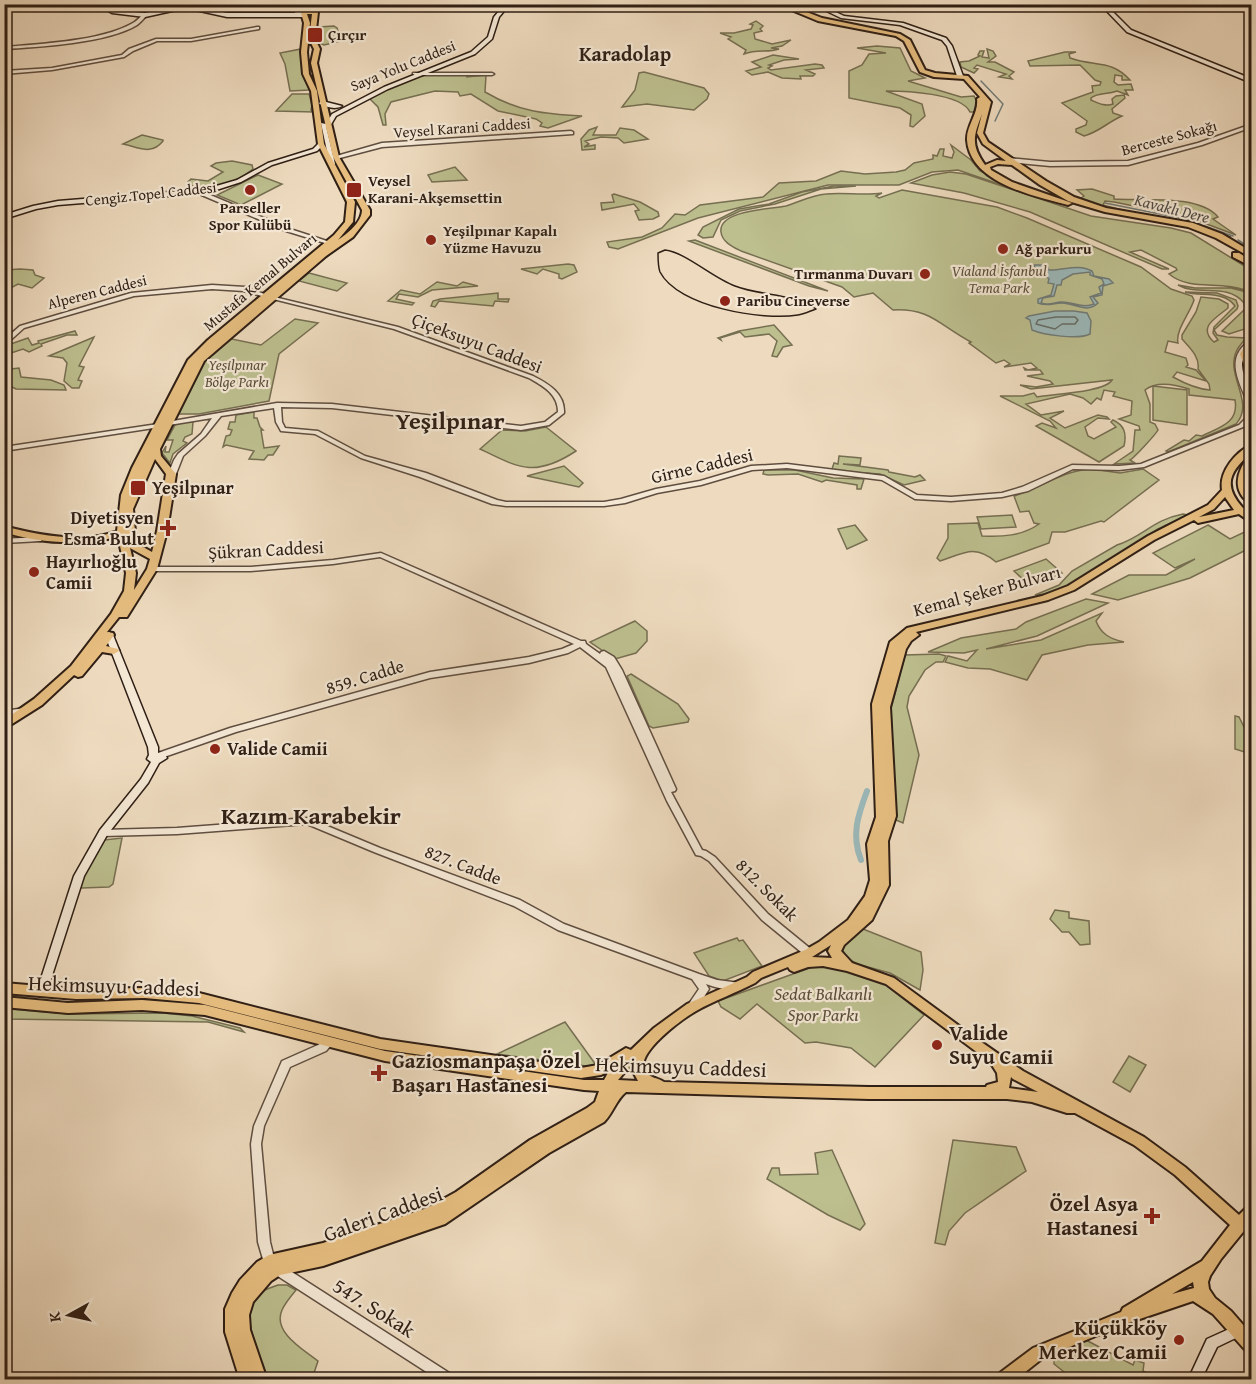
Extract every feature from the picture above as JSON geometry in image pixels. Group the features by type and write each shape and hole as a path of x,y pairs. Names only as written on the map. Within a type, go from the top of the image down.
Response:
{"main road":[{"path":"108,4 105,7 112,11 145,15 188,6 225,14 305,15 315,13"},
{"path":"308,4 315,13 312,39 317,49 313,59 325,113 321,144 326,156 334,158"},
{"path":"308,4 305,15 308,27 305,72 314,91 334,158 351,204 355,209 365,210"},
{"name":"Saya Yolu Caddesi","path":"323,123 334,115 415,74 452,63 471,52 490,38 495,17 506,4"},
{"path":"814,4 838,15 860,20 901,24 944,39 950,44 955,67 960,76"},
{"path":"1102,4 1129,31 1251,81"},
{"path":"778,5 777,8 787,13 893,35 903,41 917,71 933,76 966,76 981,100 970,138 978,162 987,171 1023,189 1101,213 1190,228 1210,238 1251,265"},
{"path":"813,19 894,33 905,38 919,68 924,72 960,76"},
{"path":"853,26 860,24 860,20"},
{"path":"869,28 868,24 875,21"},
{"path":"305,46 316,45"},
{"name":"Saya Yolu Caddesi","path":"325,113 425,70"},
{"path":"305,72 317,76"},
{"path":"308,81 317,76"},
{"path":"970,84 988,102 980,133 982,139 988,147 1043,183 1071,199 1098,208 1190,225 1219,237 1251,256"},
{"path":"334,112 374,91"},
{"path":"322,103 339,106"},
{"path":"325,113 323,123 334,158 365,210"},
{"name":"Cengiz Topel Caddesi","path":"4,217 34,207 58,203 199,192 239,181 264,167 315,150 321,144"},
{"name":"Cengiz Topel Caddesi","path":"292,156 314,154 326,156"},
{"path":"987,171 987,166 992,162 1014,162"},
{"path":"1023,189 1036,189 1043,183"},
{"path":"351,204 351,215 365,210"},
{"name":"Mustafa Kemal Bulvarı","path":"124,532 128,509 143,473 202,357 275,298 323,254 350,235 363,221 365,210"},
{"name":"Mustafa Kemal Bulvarı","path":"137,585 130,565 124,532 126,495 156,430 193,359 275,298 296,271 343,231 351,215"},
{"path":"337,237 350,235"},
{"path":"323,254 331,245 330,243"},
{"path":"293,280 291,278 296,271"},
{"path":"1251,341 1248,350 1251,354"},
{"path":"1250,372 1244,354 1251,341"},
{"path":"156,430 171,419"},
{"path":"1251,447 1232,467 1225,481 1225,492 1251,521"},
{"path":"4,731 32,716 56,696 91,660 109,635 151,561 171,477 171,471 157,456 156,450"},
{"path":"1240,479 1243,469 1251,458"},
{"path":"1232,467 1238,471 1251,502"},
{"path":"1225,492 1248,493"},
{"name":"Kemal Şeker Bulvarı","path":"607,1086 624,1062 691,1008 751,981 757,975 809,953 852,922 866,906 874,887 873,844 882,817 876,710 887,665 899,637 911,630 1045,597 1071,588 1151,538 1211,507 1225,492"},
{"name":"Kemal Şeker Bulvarı","path":"848,966 836,956 834,951 868,917 883,885 882,841 890,816 885,707 904,643 920,633 1070,595 1169,534 1215,515 1251,510"},
{"path":"1215,515 1232,516 1251,521"},
{"path":"4,524 35,534 58,537 121,539 124,532"},
{"path":"4,529 38,539 113,530 124,532 134,548 151,561"},
{"path":"134,555 151,561 139,573 130,565 134,555"},
{"path":"4,724 27,711 83,658 137,585"},
{"path":"42,991 79,876 102,833 145,781 157,757 109,635"},
{"path":"100,648 114,651"},
{"path":"751,981 807,962 817,961 848,966 890,981 983,1050 1002,1069 1004,1085 970,1093"},
{"name":"Hekimsuyu Caddesi","path":"4,988 92,995 161,994 199,998 331,1038 428,1064 554,1081 623,1087 1024,1095 1067,1107 1075,1107"},
{"name":"Hekimsuyu Caddesi","path":"4,1002 68,1008 170,1006 205,1010 331,1038 590,1074 611,1065 659,1032"},
{"path":"659,1032 637,1057 635,1065 644,1079 667,1087"},
{"name":"Hekimsuyu Caddesi","path":"983,1050 1032,1083 1126,1133 1171,1164 1176,1172 1237,1227"},
{"path":"554,1081 597,1095 600,1105"},
{"path":"600,1105 607,1086"},
{"name":"Galeri Caddesi","path":"273,1266 329,1257 446,1217 544,1149 599,1118 606,1112 614,1093 623,1087"},
{"name":"Galeri Caddesi","path":"260,1380 243,1330 242,1316 247,1299 273,1266 441,1208 535,1144 592,1112 600,1105"},
{"path":"1251,1211 1210,1264 1201,1283 1205,1296 1251,1347"},
{"path":"1002,1380 1038,1353 1165,1297 1210,1264"},
{"path":"248,1380 231,1331 231,1310 234,1301 251,1278 273,1266"},
{"path":"1165,1297 1193,1294 1213,1305"},
{"path":"1194,1380 1212,1343 1238,1331"}],"street":[{"path":"4,48 115,33 135,24 145,15"},
{"path":"4,74 52,69 124,56 131,50 156,40 191,40 257,28"},
{"path":"425,70 432,74"},
{"path":"415,74 492,74"},
{"name":"Berceste Sokağı","path":"1014,162 1128,163 1200,144 1251,125"},
{"name":"Veysel Karani Caddesi","path":"334,158 382,145 572,134"},
{"path":"199,192 288,230 330,243"},
{"name":"Alperen Caddesi","path":"4,344 22,327 124,296 169,289 212,287 254,292"},
{"path":"254,292 275,298"},
{"path":"254,292 275,298"},
{"name":"Çiçeksuyu Caddesi","path":"207,419 220,414 277,405 332,406 521,428 547,424 558,416 562,408 558,398 548,388 518,372 396,328 275,298"},
{"path":"1251,341 1238,355 1238,369 1251,406"},
{"path":"1238,369 1250,372"},
{"name":"Girne Caddesi","path":"277,405 279,423 283,430 316,432 363,457 416,472 495,502 517,504 604,504 701,483 752,468 787,466 884,478 915,497 944,499 1002,495 1036,484 1072,467 1119,468 1150,463 1241,426 1248,422 1251,414"},
{"path":"171,419 207,419 202,436 177,456 171,477"},
{"path":"4,449 135,430 156,430"},
{"path":"4,541 38,539"},
{"name":"Şükran Caddesi","path":"151,561 251,569 333,562 381,555 429,574 582,643"},
{"name":"812. Sokak","path":"582,643 615,671 650,746 676,810 699,854 707,855 726,872 765,916 809,953"},
{"name":"859. Cadde","path":"157,757 233,730 430,675 529,660 565,651 582,643"},
{"path":"4,714 27,711"},
{"name":"827. Cadde","path":"102,833 177,831 308,820 377,850 517,903 561,927 696,977 717,984 737,986"},
{"path":"691,1008 703,992 702,984 696,977"},
{"path":"273,1266 264,1242 257,1163 259,1126 286,1064 322,1048 331,1038"},
{"name":"547. Sokak","path":"273,1266 450,1380"}],"green space":[{"path":"214,5 258,5 262,13 227,13 209,9"},
{"path":"756,21 763,26 760,29 762,31 754,33 755,39 772,44 791,40 782,46 771,48 779,49 744,54 746,50 728,39 731,37 720,33 751,29 753,25 750,24"},
{"path":"334,26 337,28 341,41 324,45 317,42 319,27"},
{"path":"877,46 900,48 911,71 925,78 908,81 961,97 974,96 977,102 976,112 970,112 956,101 932,94 886,91 922,104 925,116 913,127 910,126 911,115 900,108 849,98 849,71 862,65 869,54 886,53 857,48"},
{"path":"301,49 309,90 290,91 285,64 280,53"},
{"path":"987,49 993,51 996,56 988,62 995,62 1014,72 1009,76 1012,79 999,77 1006,74 977,65 974,68 978,69 974,73 961,67 960,62 980,56 978,55 980,51 984,51 982,57 989,58"},
{"path":"1065,52 1076,52 1069,54 1070,58 1079,61 1102,64 1116,69 1130,80 1122,80 1122,76 1115,75 1114,82 1118,85 1131,84 1133,90 1125,90 1128,95 1117,91 1091,98 1091,100 1107,105 1113,104 1112,99 1116,96 1124,95 1125,98 1112,109 1113,113 1122,116 1084,136 1076,132 1076,129 1086,125 1087,121 1062,103 1093,92 1092,86 1100,85 1101,82 1095,80 1080,65 1030,66 1028,61"},
{"path":"773,55 799,59 784,60 769,65 772,66 768,68 771,70 815,64 822,65 824,68 806,70 815,74 800,76 801,79 782,78 768,72 752,75 746,71 761,67 752,62"},
{"path":"644,72 704,88 709,94 707,99 694,110 647,104 622,107 635,90 639,73"},
{"path":"419,74 467,74 467,77 486,75 485,92 497,99 544,113 582,116 548,128 540,126 542,123 536,119 498,111 471,94 460,96 458,92 435,91 391,102 385,114 386,125 383,125 378,107 369,98"},
{"path":"292,94 309,94 313,112 276,111"},
{"path":"597,127 593,135 616,135 620,128 634,130 648,139 624,143 618,138 601,137 585,141 589,144 584,147 595,145 595,149 582,150 581,139 589,130"},
{"path":"142,135 163,141 158,146 149,149 123,144"},
{"path":"951,145 971,160 980,171 1025,193 958,170 932,172 899,185 828,185 698,218 618,249 609,247 607,242 642,237 662,228 675,214 685,215 700,205 763,197 779,183 816,181 841,171 865,174 896,172 905,170 914,163 933,159 933,155 937,156 940,149 944,149 943,156 952,158 954,152"},
{"path":"232,161 252,165 253,169 230,182 212,187 203,188 187,183 191,179 208,181 223,172 211,166"},
{"path":"455,167 467,180 432,182 428,175"},
{"path":"950,172 966,174 1091,216 1191,233 1251,270 1251,327 1229,334 1222,331 1245,309 1244,303 1237,297 1221,291 1195,290 1178,285 1195,288 1231,288 1247,292 1245,290 1235,287 1186,283 1169,274 1177,270 1176,268 1141,250 1130,252 1169,269 1162,269 1030,212 964,193 911,183 932,175"},
{"name":"Parseller Spor Kulübü","path":"258,175 282,184 241,205 217,195"},
{"path":"834,186 856,186 821,189 775,204 740,211 721,220 713,237 703,238 698,235 703,227 739,209 769,204 802,192"},
{"path":"1092,189 1114,196 1114,199 1169,200 1198,205 1218,217 1213,219 1236,235 1188,217 1114,202 1105,201 1103,205 1131,212 1102,207 1072,196 1081,198 1084,196 1077,190"},
{"name":"Vialand İsfanbul Tema Park","path":"902,190 997,207 1141,267 1171,289 1192,296 1194,300 1181,328 1178,343 1168,341 1165,352 1186,358 1188,365 1186,367 1196,370 1206,381 1177,372 1173,377 1194,387 1210,390 1209,384 1198,369 1196,357 1182,339 1201,297 1219,299 1228,304 1228,308 1208,327 1209,337 1214,342 1218,340 1213,333 1214,327 1235,306 1219,296 1185,292 1217,293 1236,300 1237,309 1214,330 1217,335 1246,338 1237,350 1234,359 1234,369 1243,407 1236,424 1168,452 1166,451 1184,440 1189,441 1196,435 1202,436 1227,423 1234,414 1235,400 1189,395 1189,389 1165,384 1154,385 1145,390 1150,404 1150,422 1155,424 1158,430 1130,460 1135,463 1114,464 1133,451 1135,430 1140,430 1139,426 1119,419 1131,415 1132,401 1113,396 1115,392 1104,390 1101,400 1097,398 1091,404 1083,398 1070,394 1026,404 1041,415 1064,411 1050,418 1065,428 1098,415 1107,417 1109,419 1098,418 1085,427 1088,436 1094,439 1116,427 1111,422 1113,420 1120,424 1125,433 1124,446 1099,462 1036,426 1042,423 1056,428 1050,421 1000,396 1023,396 1034,393 1037,397 1078,392 1100,387 1112,380 1031,389 1020,385 1036,387 1053,384 1050,381 1027,376 1043,374 1040,370 1028,370 1037,368 1031,363 1004,367 1010,364 1004,360 996,363 969,343 971,342 935,319 917,312 893,310 873,293 854,297 842,287 741,251 728,244 721,232 722,225 737,215 786,206 811,197 882,193 876,196 879,198"},
{"path":"612,195 640,202 658,212 659,216 639,220 635,211 639,210 634,204 602,210 601,203 614,202"},
{"path":"695,240 828,291 689,241"},
{"path":"574,265 577,272 562,279 559,278 559,274 543,269 537,274 521,269"},
{"path":"5,270 33,270 35,275 44,278 32,288 18,284 5,289"},
{"path":"309,273 347,283 337,291 299,281"},
{"path":"437,282 457,286 463,282 478,286 432,290 418,297 399,294 396,299 414,303 412,305 388,301 401,290 420,294"},
{"path":"498,293 498,299 509,299 508,302 495,301 493,306 439,301 435,307 431,306 433,301 440,299"},
{"name":"Yeşilpınar Bölge Parkı","path":"295,319 318,323 279,354 269,401 199,414 177,414 207,357 227,338 261,345"},
{"path":"774,325 792,345 783,347 777,357 772,356 777,341 769,334 745,337 740,332 720,338 721,340 718,338 739,331"},
{"path":"75,331 77,335 67,335 41,344 42,346 29,352 23,349 5,355 5,346 28,338 32,345 39,343 38,341"},
{"path":"94,337 79,366 84,367 78,380 82,381 79,388 72,388 64,381 67,363 63,358 49,356"},
{"path":"19,368 21,377 51,380 64,385 66,390 16,389 8,385 5,375 11,369"},
{"path":"1153,386 1187,390 1187,425 1153,420"},
{"path":"254,412 254,418 257,418 263,430 261,430 264,448 279,446 273,455 268,455 264,460 249,459 254,451 226,445 223,447 226,436 230,435 232,430 228,429 230,422 235,422 236,415"},
{"path":"187,421 193,422 192,434 185,437 183,441 187,443 173,454 170,463 162,453 166,446 165,452 169,452 173,440 167,440 175,425"},
{"path":"546,427 576,451 549,465 527,467 506,461 480,449 502,430 525,431"},
{"path":"839,456 861,458 860,465 843,464 888,470 915,477 920,475 925,480 904,485 880,474 834,471 832,469 834,463 838,464"},
{"path":"564,466 583,483 579,487 527,476"},
{"path":"1092,469 1120,473 1143,469 1159,480 1104,522 1065,532 1052,532 1049,543 996,562 989,556 975,552 963,553 940,561 937,558 948,538 948,524 978,523 982,536 1004,536 1026,531 1039,524 1034,523 1029,511 1020,512 1014,496 1062,476"},
{"path":"764,470 795,470 833,478 864,479 861,489 857,489 857,485 826,480 822,482 798,474 763,474"},
{"path":"1183,514 1188,515 1158,529 1081,579 1049,593 1035,595 1059,585 1072,571 1117,545 1134,538 1155,524"},
{"path":"1012,515 1016,527 981,529 977,517"},
{"path":"855,525 867,540 847,549 838,529"},
{"path":"1208,525 1230,539 1251,529 1251,552 1248,549 1190,578 1118,600 1092,594 1129,575 1166,575 1195,559 1175,568 1153,553"},
{"path":"1046,559 1062,573 1030,586 1014,571"},
{"path":"1086,599 1108,603 1037,636 986,649 1041,640 1102,613 1096,621 1103,633 1124,642 1088,645 1042,655 1027,680 990,669 968,668 945,662 948,656 967,661 977,650 964,653 928,652 961,638 1016,629 1026,622"},
{"path":"635,621 647,631 647,641 636,653 615,659 590,642"},
{"path":"939,654 946,656 943,662 936,662 925,670 909,696 907,707 919,755 903,823 896,820 891,709 905,655"},
{"path":"631,674 678,704 689,719 688,722 653,728 649,726 627,676"},
{"path":"1235,716 1239,717 1245,729 1251,731 1251,754 1235,749"},
{"path":"122,838 113,884 109,887 82,888 79,886 104,840"},
{"path":"1055,910 1069,912 1069,918 1089,921 1090,944 1080,945 1069,932 1062,932 1050,919"},
{"path":"863,929 921,952 923,970 920,990 890,973 857,964 845,957 842,946"},
{"path":"737,938 739,941 743,940 762,966 723,981 709,976 694,953"},
{"name":"Sedat Balkanlı Spor Parkı","path":"815,966 827,966 878,979 924,1015 875,1067 851,1048 816,1042 805,1043 757,1004 740,1019 721,1007 718,1001"},
{"path":"5,1010 70,1014 163,1013 192,1016 240,1028 244,1032 208,1022 5,1019"},
{"path":"565,1022 596,1065 586,1066 497,1054"},
{"path":"1129,1056 1146,1065 1130,1092 1113,1082"},
{"path":"953,1140 1016,1147 1026,1171 965,1213 949,1231 945,1245 935,1243"},
{"path":"832,1150 865,1224 860,1230 828,1215 767,1179 772,1168 779,1168 780,1175 818,1174 815,1153"},
{"path":"278,1285 287,1285 296,1290 282,1310 281,1326 291,1340 318,1361 312,1379 268,1379 256,1347 252,1334 250,1310 254,1300 261,1292"},
{"path":"1086,1340 1133,1365 1135,1360 1144,1363 1143,1371 1163,1379 1073,1379 1054,1364 1054,1355"}],"water":[{"path":"1034,265 1047,265 1049,270 1076,267 1087,269 1092,271 1094,276 1109,279 1113,283 1103,286 1102,295 1093,297 1098,303 1090,308 1067,303 1047,305 1041,304 1038,303 1038,299 1051,295 1054,284 1048,283 1049,279 1040,271 1029,269 1035,268","holes":["1090,272 1090,275 1102,279 1104,284 1099,287 1101,293 1090,297 1094,304 1085,306 1064,302 1041,303 1043,298 1054,296 1057,285 1061,285 1062,280 1073,274"]},
{"path":"1055,311 1087,313 1091,321 1090,334 1070,337 1037,332 1032,330 1030,320 1026,318"}],"waterway":[{"name":"Kavaklı Dere","path":"981,81 1003,104 995,121"},
{"name":"Kavaklı Dere","path":"1105,203 1185,219 1233,236"},
{"name":"Kavaklı Dere","path":"1238,240 1252,249"},
{"path":"861,860 856,834 867,791"}],"tunnel":[{"path":"323,124 325,117 334,112"}],"tram line":[{"path":"665,250 681,255 735,286 798,300 816,309 798,315 764,316 702,303 670,284 660,272 658,253 665,250"}],"place":[{"name":"Çırçır","path":"315,35"},
{"name":"Parseller Spor Kulübü","path":"250,190"},
{"name":"Veysel Karani-Akşemsettin","path":"354,190"},
{"name":"Yeşilpınar Kapalı Yüzme Havuzu","path":"431,240"},
{"name":"Ağ parkuru","path":"1003,249"},
{"name":"Tırmanma Duvarı","path":"925,274"},
{"name":"Paribu Cineverse","path":"725,301"},
{"name":"Yeşilpınar","path":"138,488"},
{"name":"Diyetisyen Esma Bulut","path":"168,528"},
{"name":"Hayırlıoğlu Camii","path":"34,572"},
{"name":"Valide Camii","path":"215,749"},
{"name":"Valide Suyu Camii","path":"937,1045"},
{"name":"Gaziosmanpaşa Özel Başarı Hastanesi","path":"379,1073"},
{"name":"Özel Asya Hastanesi","path":"1152,1216"},
{"name":"Küçükköy Merkez Camii","path":"1179,1340"}],"district":[{"name":"Karadolap","path":"625,54"},
{"name":"Yeşilpınar","path":"450,421"},
{"name":"Kazım Karabekir","path":"311,816"}]}
